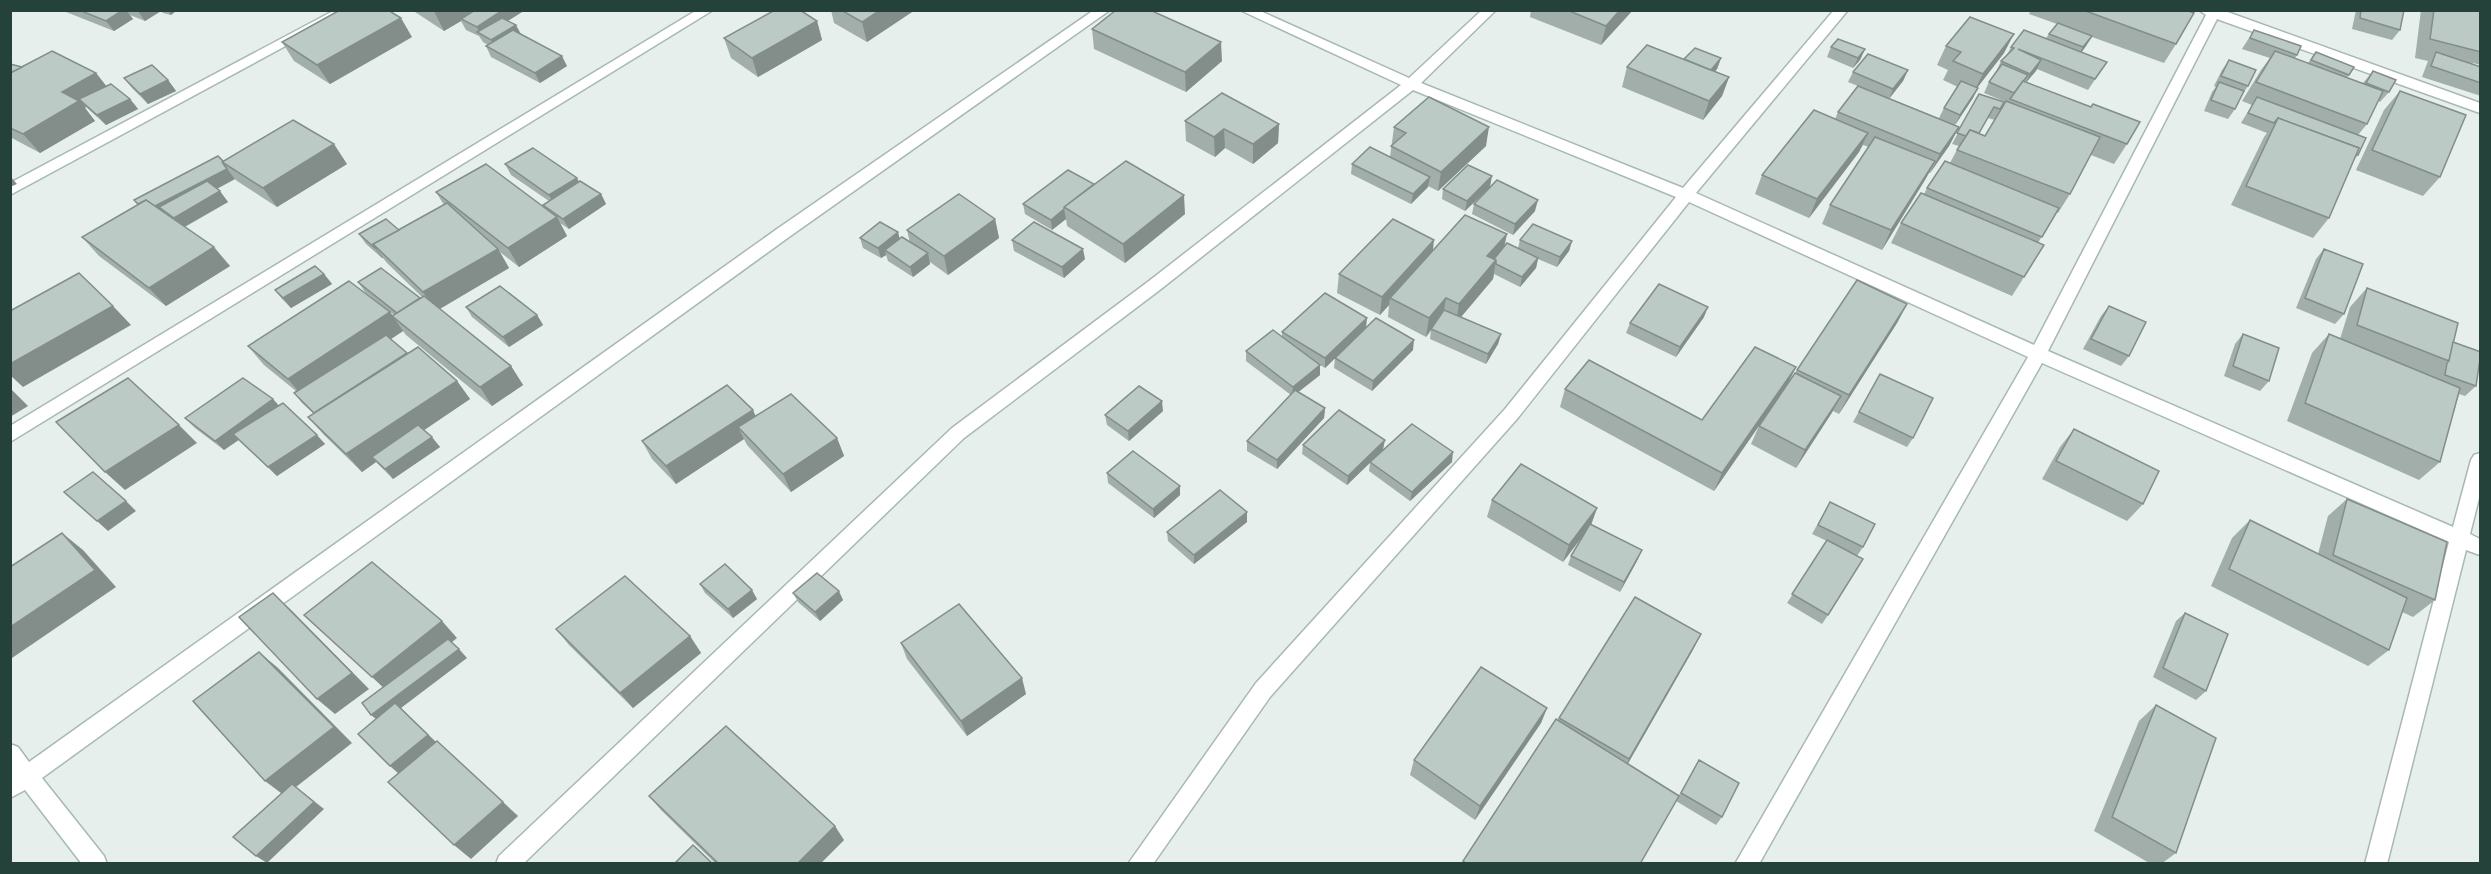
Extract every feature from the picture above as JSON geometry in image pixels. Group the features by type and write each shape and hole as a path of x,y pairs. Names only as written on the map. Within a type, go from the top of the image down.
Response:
{"street":[{"path":"10,190 346,10"},
{"path":"10,435 707,10"},
{"path":"19,782 773,240 1104,10"},
{"path":"1246,10 1411,84 1686,195 2038,354 2481,547"},
{"path":"507,864 958,433 1155,285 1411,84 1490,10"},
{"path":"1139,864 1263,690 1511,414 1686,195 1842,10"},
{"path":"1746,864 2038,354 2211,12 2481,108"},
{"path":"2376,864 2481,460"},
{"path":"10,754 19,782 96,864"}],"building":[{"path":"79,10 123,10 106,21"},
{"path":"340,10 388,10 401,18 317,65 282,42"},
{"path":"475,10 503,10 477,27 461,19"},
{"path":"775,10 800,10 817,21 752,58 724,38"},
{"path":"841,10 880,10 862,22"},
{"path":"1116,10 1150,10 1221,42 1185,72 1092,29"},
{"path":"1567,10 1620,10 1606,26"},
{"path":"2083,10 2186,10 2194,13 2176,44"},
{"path":"2361,10 2404,10 2400,30 2360,18"},
{"path":"2434,10 2481,10 2481,52 2430,39"},
{"path":"1970,17 2014,34 1983,74 1953,61 1961,52 1946,46"},
{"path":"502,18 516,25 491,40 477,32"},
{"path":"2058,23 2092,36 2083,47 2049,34"},
{"path":"513,30 562,56 535,73 486,46"},
{"path":"2024,30 2107,62 2095,79 2018,49 2041,60 2030,74 2001,61 2014,48 2011,47"},
{"path":"2254,30 2301,46 2297,55 2250,38"},
{"path":"1838,39 1865,49 1858,58 1831,47"},
{"path":"1647,45 1729,77 1709,101 1627,67"},
{"path":"1695,48 1721,58 1711,70 1684,59"},
{"path":"52,51 96,73 62,92 79,101 23,134 10,128 10,73"},
{"path":"2275,51 2383,91 2367,124 2256,82"},
{"path":"2316,52 2354,67 2349,75 2311,60"},
{"path":"2436,52 2481,67 2481,83 2431,66"},
{"path":"1868,54 1908,70 1893,89 1853,72"},
{"path":"2229,60 2256,70 2248,86 2221,76"},
{"path":"10,64 22,67 10,73"},
{"path":"2002,64 2028,75 2014,93 1989,82"},
{"path":"152,65 168,80 140,94 124,78"},
{"path":"2373,71 2396,80 2389,92 2366,83"},
{"path":"1961,81 1978,88 1960,115 1944,108"},
{"path":"2023,81 2091,107 2093,104 2140,122 2127,144 2010,99"},
{"path":"2219,82 2244,91 2235,109 2211,100"},
{"path":"111,84 130,99 97,115 79,99"},
{"path":"1858,86 1959,127 1940,154 1838,112"},
{"path":"2400,91 2466,115 2440,177 2372,150"},
{"path":"1222,93 1279,124 1253,144 1224,129 1214,137 1185,121"},
{"path":"1979,94 2004,102 2000,109 1994,107 1979,133 1970,130 1966,136 1957,133"},
{"path":"1429,97 1489,127 1441,172 1391,146 1406,133 1394,127"},
{"path":"2257,97 2366,138 2358,155 2356,154 2359,148 2278,118 2274,123 2248,113"},
{"path":"2006,101 2100,137 2070,194 1957,150 1970,130 1985,136"},
{"path":"1814,110 1868,133 1817,199 1762,175"},
{"path":"2278,118 2359,148 2329,218 2246,186"},
{"path":"293,120 334,144 263,188 222,162"},
{"path":"1875,137 1935,161 1891,230 1830,205"},
{"path":"1370,147 1430,177 1413,194 1352,164"},
{"path":"533,148 577,178 549,195 505,164"},
{"path":"218,156 227,169 155,206 146,200 138,204 134,200"},
{"path":"1126,161 1184,195 1123,244 1064,207"},
{"path":"1945,161 2059,208 2042,237 1927,188"},
{"path":"486,164 557,217 508,248 436,192"},
{"path":"1468,165 1492,176 1467,201 1443,189"},
{"path":"1068,170 1094,184 1051,220 1023,204"},
{"path":"1497,180 1538,200 1515,224 1474,204"},
{"path":"207,181 220,191 174,218 159,207"},
{"path":"580,181 601,194 563,219 543,205"},
{"path":"1921,193 2044,245 2024,277 1901,223"},
{"path":"959,194 995,219 944,256 907,230"},
{"path":"146,200 214,247 149,288 82,237"},
{"path":"447,203 498,249 423,292 373,244"},
{"path":"1465,215 1507,234 1487,256 1496,260 1459,304 1446,298 1429,318 1390,298"},
{"path":"386,219 399,230 373,244 375,248 359,234"},
{"path":"1393,219 1434,240 1382,297 1339,274"},
{"path":"880,222 898,232 878,248 860,238"},
{"path":"1034,222 1083,249 1062,267 1012,240"},
{"path":"1533,224 1572,241 1560,257 1520,240"},
{"path":"902,237 928,253 910,267 885,250"},
{"path":"1507,243 1538,258 1522,277 1496,264 1494,259"},
{"path":"2324,249 2363,264 2344,314 2305,298"},
{"path":"315,266 324,274 283,298 275,290"},
{"path":"381,268 420,298 397,313 358,282"},
{"path":"79,273 113,306 10,364 10,311"},
{"path":"1857,280 1907,304 1849,395 1797,370"},
{"path":"349,281 390,312 288,379 248,346"},
{"path":"1659,284 1708,307 1680,347 1630,323"},
{"path":"500,286 537,315 503,337 466,307"},
{"path":"2367,288 2458,323 2449,361 2357,325"},
{"path":"1325,293 1367,318 1325,358 1282,332"},
{"path":"424,296 511,366 480,387 392,316"},
{"path":"2109,306 2146,322 2129,356 2091,339"},
{"path":"1444,310 1501,334 1488,354 1431,329"},
{"path":"1376,318 1414,340 1373,381 1335,358"},
{"path":"1273,330 1320,365 1293,387 1246,351"},
{"path":"2243,334 2279,348 2269,381 2233,366"},
{"path":"2329,334 2460,388 2440,462 2305,403"},
{"path":"386,335 407,353 314,413 294,393"},
{"path":"2453,342 2481,352 2476,386 2445,375"},
{"path":"418,347 457,381 346,454 308,417"},
{"path":"1755,347 1796,367 1722,473 1565,389 1589,360 1702,420"},
{"path":"1795,373 1841,396 1805,450 1759,426"},
{"path":"1880,374 1933,398 1913,438 1859,412"},
{"path":"128,378 179,425 105,472 56,422"},
{"path":"243,378 273,399 215,441 185,418"},
{"path":"727,385 753,410 666,466 642,441"},
{"path":"1139,386 1162,401 1128,431 1105,415"},
{"path":"1295,390 1325,408 1277,460 1247,441"},
{"path":"791,394 837,438 783,474 738,427"},
{"path":"283,403 317,435 268,467 233,434"},
{"path":"1339,410 1385,440 1348,476 1303,445"},
{"path":"1412,424 1453,452 1412,492 1370,462"},
{"path":"418,425 432,437 385,469 372,457"},
{"path":"2074,429 2159,471 2143,504 2056,461"},
{"path":"1133,451 1180,486 1153,509 1107,473"},
{"path":"1521,464 1597,508 1569,545 1492,500"},
{"path":"93,472 126,501 97,521 64,492"},
{"path":"1220,490 1247,512 1194,555 1167,532"},
{"path":"2347,499 2447,542 2435,600 2333,555"},
{"path":"1830,502 1875,524 1863,547 1818,525"},
{"path":"2250,520 2407,598 2389,650 2229,569"},
{"path":"1590,524 1642,550 1624,582 1571,556"},
{"path":"62,533 95,570 10,627 10,567"},
{"path":"1827,540 1863,559 1828,615 1792,594"},
{"path":"372,562 442,621 372,677 304,615"},
{"path":"725,564 752,590 728,609 700,584"},
{"path":"817,573 839,591 815,612 793,593"},
{"path":"625,576 690,636 620,693 556,629"},
{"path":"273,593 352,673 317,699 239,617"},
{"path":"1635,597 1701,634 1629,759 1559,718"},
{"path":"959,604 1022,678 961,721 901,643"},
{"path":"2185,613 2228,634 2206,691 2163,668"},
{"path":"448,639 459,649 371,715 362,703"},
{"path":"259,652 334,727 265,781 193,701"},
{"path":"1481,667 1547,708 1480,806 1414,760"},
{"path":"395,703 428,735 390,766 358,734"},
{"path":"2156,705 2216,738 2176,853 2112,817"},
{"path":"1556,719 1679,796 1640,864 1467,864 1463,861"},
{"path":"726,726 835,826 797,864 719,864 649,796"},
{"path":"437,741 503,802 454,845 388,782"},
{"path":"1699,760 1739,783 1722,817 1681,793"},
{"path":"292,784 314,802 256,856 233,837"},
{"path":"693,845 713,864 674,864"}]}
